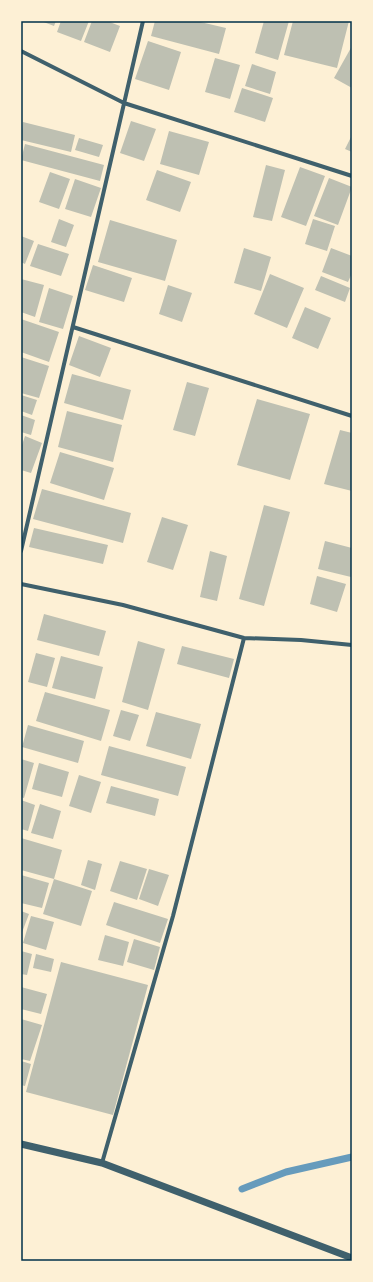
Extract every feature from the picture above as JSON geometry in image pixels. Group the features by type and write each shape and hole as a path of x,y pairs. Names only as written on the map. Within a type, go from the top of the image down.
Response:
{"street":[{"path":"21,552 143,21"},
{"path":"21,51 124,103 352,176"},
{"path":"72,327 352,416"},
{"path":"21,584 123,605 244,638 301,640 352,645"},
{"path":"102,1163 173,916 244,638"},
{"path":"21,1144 102,1163 352,1258"}],"building":[{"path":"41,21 56,21 54,26"},
{"path":"61,21 89,21 81,41 57,32"},
{"path":"92,21 107,21 120,26 110,52 84,42"},
{"path":"155,21 196,21 226,28 219,54 151,36"},
{"path":"264,21 289,21 278,60 255,53"},
{"path":"293,21 349,21 337,68 284,55"},
{"path":"148,41 181,52 169,90 135,79"},
{"path":"352,46 352,88 334,78"},
{"path":"215,58 240,65 230,99 205,92"},
{"path":"252,64 276,72 270,94 245,86"},
{"path":"242,88 273,98 265,122 234,112"},
{"path":"131,121 156,129 144,161 120,153"},
{"path":"23,122 75,135 71,152 21,140"},
{"path":"169,131 209,142 199,175 160,164"},
{"path":"352,135 352,152 345,149"},
{"path":"79,138 103,145 99,157 75,150"},
{"path":"25,144 104,165 100,181 21,160"},
{"path":"266,165 285,170 272,221 253,217"},
{"path":"300,167 325,176 306,226 281,217"},
{"path":"157,170 191,182 180,212 146,200"},
{"path":"50,172 70,179 59,209 39,202"},
{"path":"329,178 352,187 338,225 314,216"},
{"path":"75,179 101,188 91,217 65,209"},
{"path":"59,219 74,225 66,247 51,242"},
{"path":"313,219 335,226 327,251 305,244"},
{"path":"110,220 177,240 165,281 98,262"},
{"path":"21,236 34,241 25,264 21,262"},
{"path":"38,244 69,254 61,276 30,266"},
{"path":"244,248 271,257 261,291 234,283"},
{"path":"331,248 352,256 352,273 348,282 322,272"},
{"path":"93,265 132,278 124,302 85,290"},
{"path":"270,274 304,288 287,328 254,314"},
{"path":"321,276 350,288 345,302 315,290"},
{"path":"21,279 44,285 35,317 21,312"},
{"path":"168,285 192,293 182,322 159,314"},
{"path":"49,288 73,296 63,329 39,322"},
{"path":"305,307 331,318 318,349 292,338"},
{"path":"21,319 59,332 49,362 21,352"},
{"path":"79,336 111,348 100,377 69,365"},
{"path":"21,357 49,366 39,398 21,393"},
{"path":"72,374 131,390 123,420 64,403"},
{"path":"187,382 209,388 195,436 173,430"},
{"path":"21,395 37,400 32,415 21,411"},
{"path":"257,399 310,414 290,480 237,465"},
{"path":"67,411 122,425 113,462 58,447"},
{"path":"21,415 35,420 31,435 21,432"},
{"path":"340,430 352,433 352,491 324,484"},
{"path":"25,436 42,443 31,473 21,470 21,448"},
{"path":"60,452 114,468 104,500 50,483"},
{"path":"42,489 131,513 123,543 33,519"},
{"path":"264,505 290,512 264,606 239,599"},
{"path":"162,517 188,525 173,570 147,562"},
{"path":"34,528 108,545 103,564 29,547"},
{"path":"325,541 352,548 351,577 318,569"},
{"path":"210,551 227,556 217,601 200,597"},
{"path":"317,576 346,584 337,612 310,604"},
{"path":"44,614 106,631 99,656 37,640"},
{"path":"138,641 165,649 148,710 122,702"},
{"path":"182,646 234,659 229,678 177,664"},
{"path":"36,653 55,658 47,687 28,682"},
{"path":"61,656 103,667 95,699 52,688"},
{"path":"45,692 110,710 101,741 36,721"},
{"path":"121,710 139,715 130,741 113,736"},
{"path":"156,712 201,724 191,759 146,746"},
{"path":"28,725 84,741 78,763 22,747"},
{"path":"109,746 186,767 178,796 101,775"},
{"path":"21,759 34,763 24,798 21,797"},
{"path":"39,763 69,772 62,797 32,789"},
{"path":"79,775 101,782 91,813 69,806"},
{"path":"111,786 159,799 155,816 106,803"},
{"path":"21,800 35,805 28,831 21,829"},
{"path":"40,804 61,811 53,839 31,833"},
{"path":"21,838 62,850 54,879 21,870"},
{"path":"88,860 102,864 95,890 81,885"},
{"path":"120,861 147,869 137,900 110,891"},
{"path":"149,869 169,875 158,906 139,899"},
{"path":"21,875 49,883 42,908 21,903"},
{"path":"54,879 92,891 81,926 43,914"},
{"path":"114,902 168,919 160,943 106,925"},
{"path":"21,911 29,914 21,935"},
{"path":"31,916 54,922 46,950 23,943"},
{"path":"105,935 129,942 123,966 98,960"},
{"path":"134,939 160,947 154,970 127,962"},
{"path":"21,951 32,954 27,975 21,974"},
{"path":"36,954 54,959 51,972 33,968"},
{"path":"61,962 148,985 113,1115 26,1092"},
{"path":"21,987 47,994 41,1014 21,1009"},
{"path":"21,1019 42,1025 30,1061 21,1059"},
{"path":"21,1061 31,1064 25,1086 21,1085"}],"waterway":[{"path":"242,1189 286,1172 352,1157"}]}
